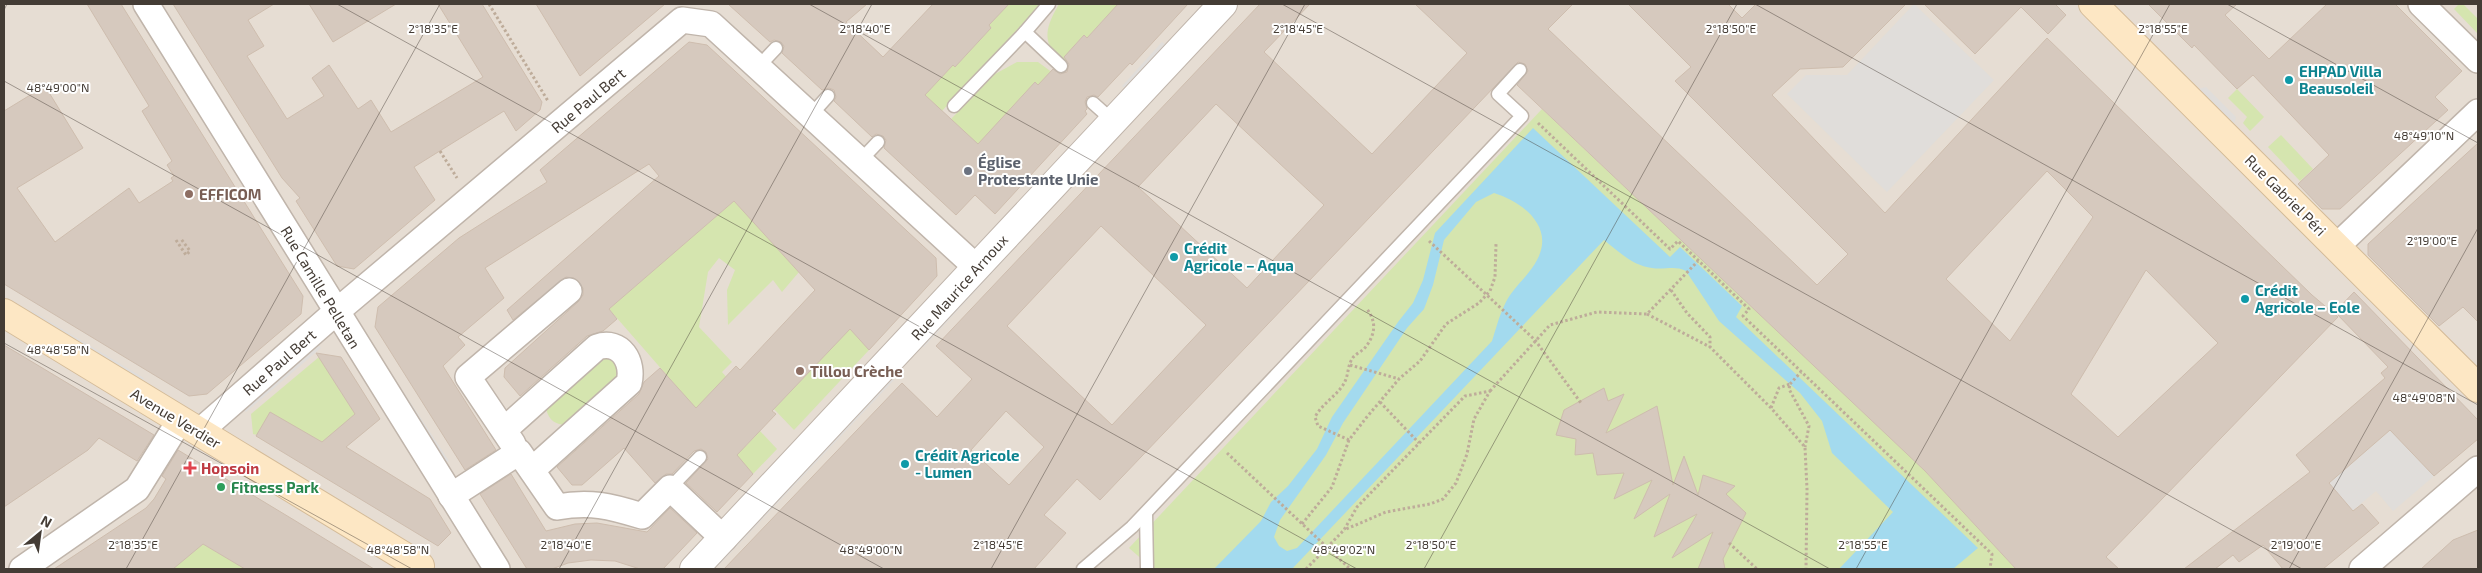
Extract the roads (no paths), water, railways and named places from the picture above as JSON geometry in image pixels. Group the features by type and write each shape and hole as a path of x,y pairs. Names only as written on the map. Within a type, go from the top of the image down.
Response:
{"main road":[{"name":"Rue Gabriel Péri","path":"2093,4 2478,388"},
{"name":"Avenue Verdier","path":"4,313 423,568"}],"street":[{"name":"Rue Camille Pelletan","path":"146,4 496,569"},
{"path":"2421,4 2478,60"},
{"name":"Rue Maurice Arnoux","path":"694,569 897,355 976,267 1113,121 1215,7"},
{"name":"Rue Paul Bert","path":"22,569 137,489 189,426 336,312 682,20 711,24 976,267"},
{"path":"2337,246 2478,112"},
{"path":"568,291 468,378 557,507 582,503 610,506 642,516 670,488 724,539"},
{"path":"451,496 525,461 630,383 631,365 627,358 614,347 605,345 597,347 504,430"},
{"path":"2362,569 2478,469"}],"lane":[{"path":"954,106 1025,32 1049,4"},
{"path":"1025,32 1061,66"},
{"path":"758,67 776,48"},
{"path":"1083,569 1146,513 1522,116 1498,94 1520,70"},
{"path":"810,116 828,96"},
{"path":"1093,103 1113,121"},
{"path":"860,161 878,142"},
{"path":"670,488 700,458"},
{"path":"1146,513 1147,569"}],"water":[{"path":"1533,128 1670,257 1680,247 1742,306 1736,317 1978,548 1953,569 1839,569 1893,512 1832,453 1822,421 1800,393 1719,321 1686,271 1678,268 1645,267 1626,257 1604,240 1292,569 1214,569 1261,521 1271,502 1288,486 1317,449 1332,417 1413,303 1423,280 1435,233","holes":["1494,193 1525,209 1533,218 1539,227 1542,237 1542,248 1534,266 1508,298 1492,341 1297,548 1287,551 1279,546 1274,537 1280,520 1326,455 1343,423 1407,328 1424,309 1433,285 1444,240 1476,202"]}],"place":[{"name":"EHPAD Villa Beausoleil","path":"2289,80"},
{"name":"Église Protestante Unie","path":"968,171"},
{"name":"EFFICOM","path":"189,194"},
{"name":"Crédit Agricole − Aqua","path":"1174,257"},
{"name":"Crédit Agricole − Eole","path":"2245,299"},
{"name":"Tillou Crèche","path":"800,371"},
{"name":"Crédit Agricole - Lumen","path":"905,464"},
{"name":"Hopsoin","path":"190,468"},
{"name":"Fitness Park","path":"221,487"}]}
